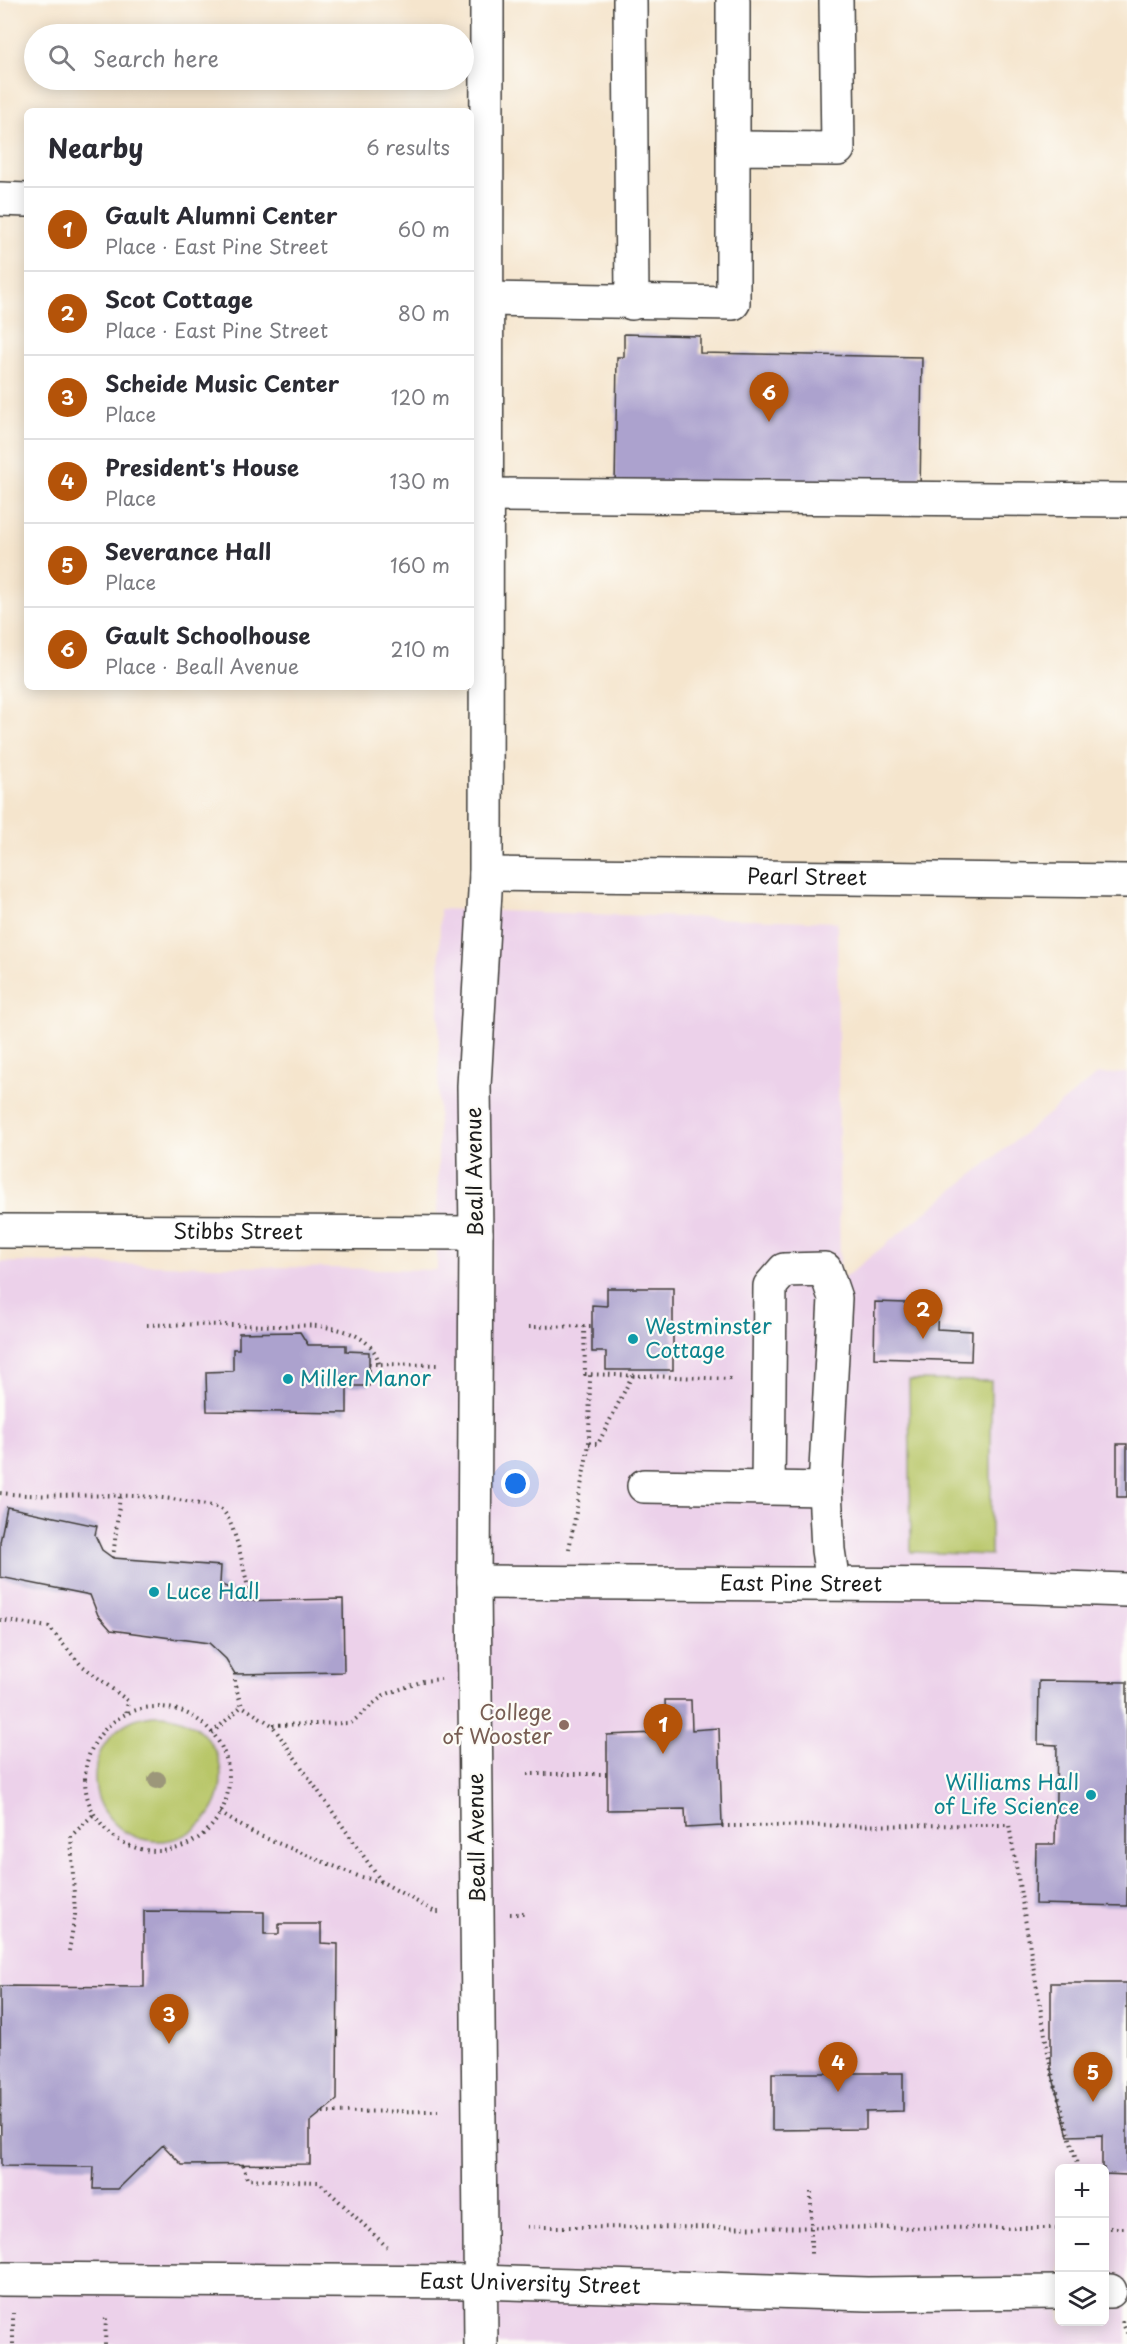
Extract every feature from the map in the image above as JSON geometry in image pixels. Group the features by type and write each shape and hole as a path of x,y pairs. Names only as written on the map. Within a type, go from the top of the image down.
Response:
{"street":[{"name":"Beall Avenue","path":"481,2344 474,1582 476,1233 474,1086 486,874 487,299 479,212 487,0"},
{"path":"630,0 632,303"},
{"path":"487,299 733,303 734,0"},
{"path":"734,148 838,149 836,0"},
{"path":"0,199 24,200"},
{"path":"487,495 1127,500"},
{"name":"Pearl Street","path":"486,874 1127,880"},
{"name":"Stibbs Street","path":"0,1231 476,1233"},
{"path":"768,1488 770,1286 784,1270 825,1269 835,1298 825,1489 828,1551 833,1584"},
{"path":"644,1486 825,1489"},
{"name":"East Pine Street","path":"474,1582 969,1585 1127,1590"},
{"name":"East University Street","path":"0,2279 479,2282 868,2294 1055,2292"}],"path":[{"path":"147,1325 222,1324 333,1328 355,1335 369,1344 377,1353 379,1364"},
{"path":"584,1326 585,1374 769,1380"},
{"path":"529,1327 592,1326"},
{"path":"369,1364 444,1365"},
{"path":"568,1556 589,1444 590,1375"},
{"path":"589,1444 598,1444 632,1376"},
{"path":"0,1493 25,1496 120,1496 180,1499 222,1510 231,1523 251,1601"},
{"path":"113,1558 120,1496"},
{"path":"0,1620 49,1626 80,1664 128,1701 126,1714"},
{"path":"234,1674 234,1685 242,1706 272,1725 382,1882"},
{"path":"272,1725 351,1723 384,1695 423,1681 443,1679"},
{"path":"212,1733 242,1706"},
{"path":"159,1707 183,1711 204,1724 212,1733 220,1743 228,1766 228,1790 220,1813 205,1833 184,1846 160,1851 137,1848 116,1839 99,1823 88,1802 84,1779 88,1756 98,1736 115,1720 136,1710 159,1707"},
{"path":"527,1774 607,1774"},
{"path":"220,1813 253,1833 358,1876 382,1882 435,1912 526,1914"},
{"path":"69,1951 75,1915 72,1836 94,1814"},
{"path":"722,1826 1009,1825 1051,2070 1077,2164"},
{"path":"323,2112 438,2111"},
{"path":"243,2165 248,2179 319,2182 393,2253"},
{"path":"811,2192 811,2291"},
{"path":"527,2227 1055,2228"},
{"path":"1109,2228 1127,2228"},
{"path":"105,2344 106,2316"}],"shaded area":[{"name":"College of Wooster","path":"440,909 837,922 840,1281 1098,1074 1127,1073 1127,2344 0,2344 0,1262 437,1270"}],"green space":[{"path":"909,1380 991,1381 991,1555 911,1552"},
{"path":"158,1715 182,1720 202,1734 216,1754 221,1778 216,1802 202,1822 182,1836 158,1841 134,1836 114,1822 100,1802 95,1778 100,1754 114,1734 134,1720"}],"building":[{"path":"624,334 700,336 700,353 922,357 920,494 615,488 617,357 624,357"},
{"name":"Westminster Cottage","path":"607,1288 673,1288 673,1370 606,1370 606,1352 592,1352 592,1305 607,1306"},
{"path":"875,1302 938,1304 937,1329 972,1331 971,1361 874,1358"},
{"name":"Miller Manor","path":"300,1332 308,1345 346,1345 346,1351 369,1352 369,1386 347,1386 347,1413 207,1411 206,1372 233,1371 233,1349 239,1349 239,1333"},
{"path":"1117,1444 1127,1444 1127,1497 1117,1497"},
{"name":"Luce Hall","path":"7,1507 97,1526 95,1535 102,1550 113,1558 221,1566 220,1584 231,1589 239,1601 343,1599 344,1672 235,1674 226,1659 209,1643 111,1630 98,1615 90,1595 0,1577 0,1542"},
{"name":"Williams Hall of Life Science","path":"1039,1681 1127,1682 1127,1906 1035,1904 1036,1844 1055,1844 1057,1745 1038,1744"},
{"path":"665,1700 691,1700 692,1730 719,1728 722,1826 686,1828 685,1809 607,1810 607,1735 656,1733 656,1726 666,1726"},
{"path":"144,1911 264,1912 264,1934 279,1934 279,1924 321,1924 321,1943 338,1944 337,2100 310,2122 310,2164 182,2165 163,2145 118,2189 93,2189 94,2167 1,2166 0,1986 144,1987"},
{"path":"1051,1983 1127,1983 1127,2175 1109,2174 1109,2164 1102,2164 1102,2135 1068,2136 1051,2070"},
{"path":"772,2073 903,2073 903,2111 866,2112 866,2129 772,2130"}],"place":[{"name":"Gault Schoolhouse","path":"769,422"},
{"name":"Westminster Cottage","path":"633,1339"},
{"name":"Scot Cottage","path":"923,1339"},
{"name":"Miller Manor","path":"288,1379"},
{"name":"Luce Hall","path":"154,1592"},
{"name":"College of Wooster","path":"564,1725"},
{"name":"Gault Alumni Center","path":"663,1754"},
{"name":"Williams Hall of Life Science","path":"1091,1795"},
{"name":"Scheide Music Center","path":"169,2044"},
{"name":"President's House","path":"838,2092"},
{"name":"Severance Hall","path":"1093,2102"}]}
